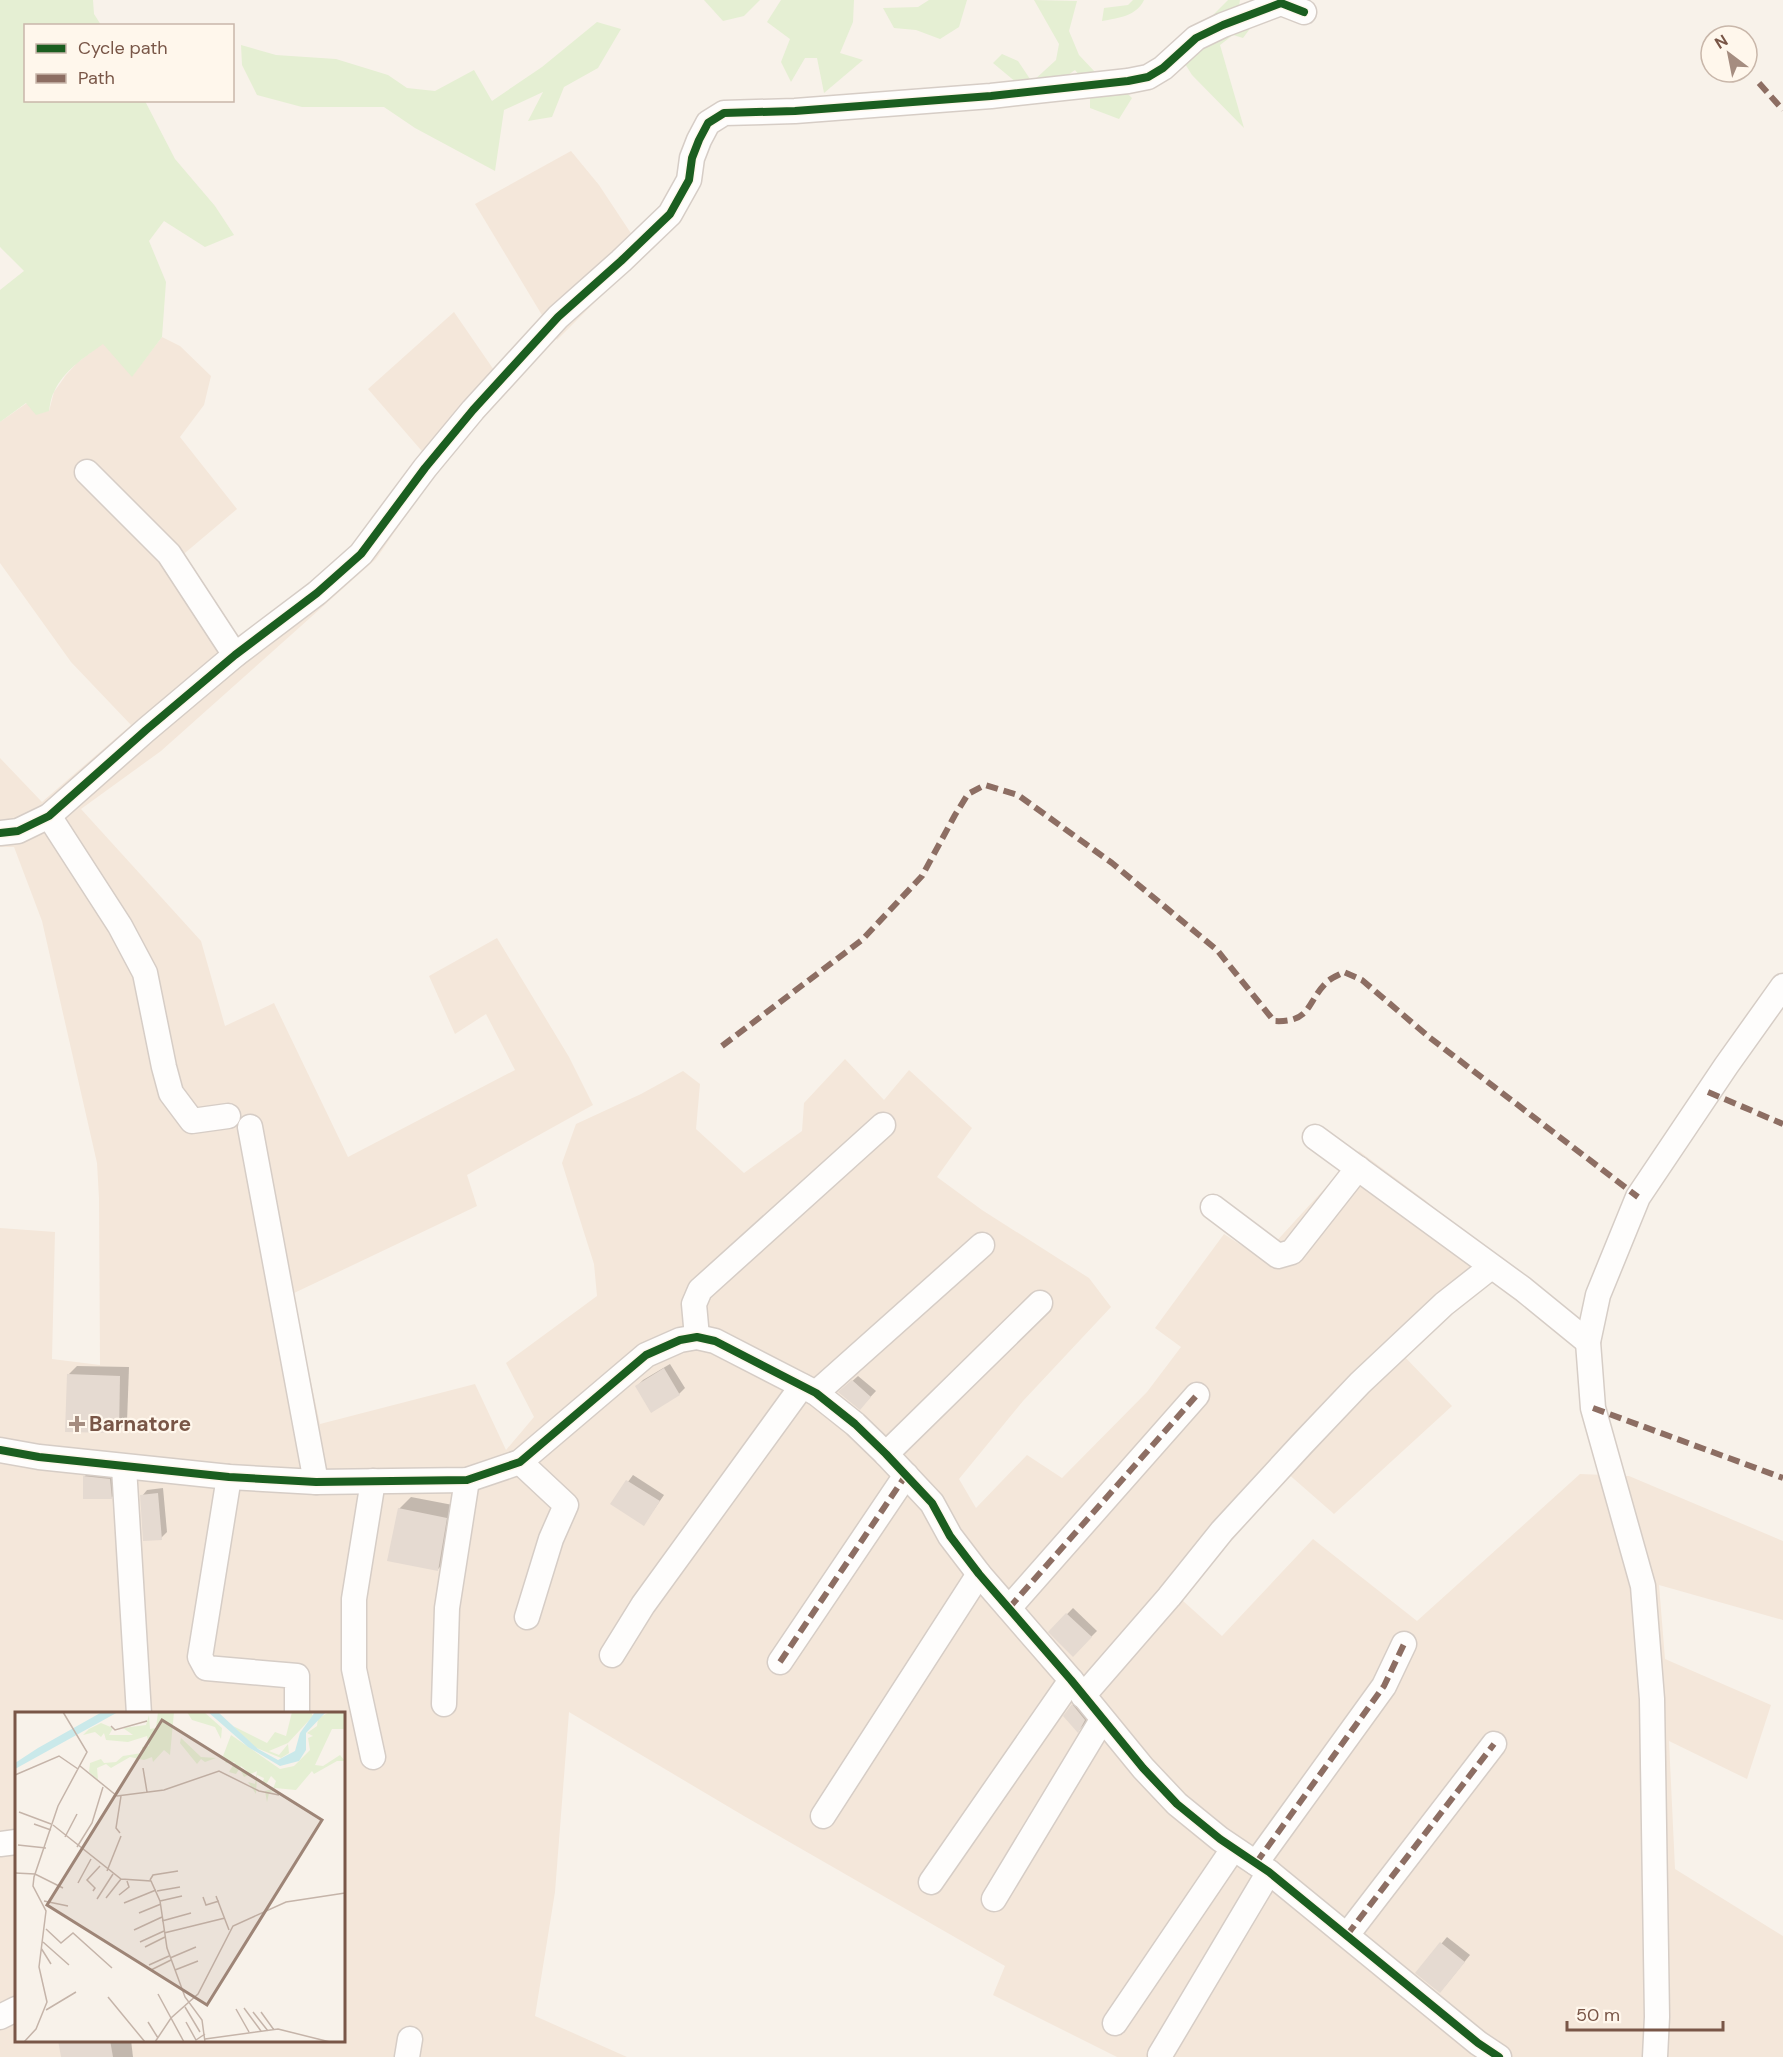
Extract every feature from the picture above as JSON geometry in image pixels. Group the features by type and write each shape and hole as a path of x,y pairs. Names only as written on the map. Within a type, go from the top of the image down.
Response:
{"street":[{"path":"0,833 18,831 49,816 235,655 316,593 361,554 425,468 472,411 558,317 670,214 689,180 692,158 708,123 724,113 795,111 991,96 1128,81 1148,77 1162,68 1196,38 1223,25 1281,3 1304,12"},
{"path":"87,472 169,554 235,655"},
{"path":"49,816 120,926 145,973 171,1093 192,1121 228,1116"},
{"path":"1655,2057 1657,2017 1652,1699 1647,1624 1643,1586 1593,1408 1588,1342 1598,1295 1638,1197 1783,986"},
{"path":"697,1337 694,1304 700,1290 884,1125"},
{"path":"250,1127 316,1482"},
{"path":"1315,1137 1523,1289 1588,1342"},
{"path":"1213,1207 1278,1256 1292,1252 1358,1168"},
{"path":"612,1654 644,1605 809,1390 981,1245"},
{"path":"930,1882 1077,1688 1169,1597 1222,1531 1360,1383 1444,1304 1491,1267"},
{"path":"886,1454 1040,1303"},
{"path":"0,1450 39,1458 229,1477 316,1482 467,1479 520,1462 646,1355 680,1340 697,1337 715,1341 809,1390 855,1424 932,1503 950,1536 979,1574 1143,1768 1177,1804 1233,1849 1263,1867 1478,2043 1499,2057"},
{"path":"1009,1608 1197,1395"},
{"path":"520,1462 566,1504 551,1539 527,1617"},
{"path":"124,1467 139,1712"},
{"path":"780,1662 906,1475"},
{"path":"229,1477 200,1657 206,1668 297,1676 297,1712"},
{"path":"444,1704 447,1608 467,1479"},
{"path":"373,1481 357,1578 354,1611 354,1669 373,1757"},
{"path":"823,1816 979,1574"},
{"path":"1160,2055 1263,1867 1384,1686 1404,1644"},
{"path":"994,1899 1102,1720"},
{"path":"1347,1935 1494,1744"},
{"path":"0,1844 15,1842"},
{"path":"1115,2023 1233,1849"},
{"path":"0,2017 15,2010"}],"shaded area":[{"path":"571,151 599,185 644,253 557,340 475,204"},
{"path":"454,312 507,389 449,453 376,559 161,751 81,809 201,941 225,1026 274,1003 348,1157 515,1070 486,1014 455,1034 429,976 497,938 569,1057 593,1105 467,1175 477,1206 292,1294 320,1424 475,1384 506,1450 534,1417 506,1363 597,1296 594,1264 562,1163 576,1124 641,1094 683,1071 700,1084 696,1129 744,1173 802,1131 804,1103 845,1059 884,1100 909,1070 972,1128 937,1177 982,1210 1089,1278 1111,1307 1023,1401 959,1479 976,1508 1027,1455 1062,1478 1147,1392 1181,1347 1155,1328 1224,1234 1261,1258 1359,1151 1425,1200 1503,1270 1402,1354 1452,1406 1334,1514 1286,1472 1182,1600 1222,1636 1313,1539 1417,1621 1580,1474 1629,1476 1783,1541 1783,1620 1659,1585 1665,1659 1771,1705 1747,1779 1669,1741 1675,1869 1783,1936 1783,2057 1117,2057 993,1995 1005,1966 569,1712 555,1892 535,2016 627,2057 0,2057 0,1228 55,1232 52,1359 100,1365 97,1163 42,921 14,847 0,847 0,758 42,802 131,725 71,662 0,563 0,422 27,403 49,411 54,392 66,375 77,363 103,343 132,376 162,337 180,346 211,376 204,405 180,437 237,509 179,558 238,641 347,557 427,457 368,389"}],"green space":[{"path":"0,0 93,0 94,14 100,24 24,24 24,102 146,102 175,159 215,206 234,235 205,247 164,221 149,241 166,282 162,337 132,377 103,344 63,377 53,394 49,411 36,415 26,403 0,422 0,290 24,271 0,247"},
{"path":"704,0 760,0 744,16 723,21"},
{"path":"781,0 854,0 853,22 840,53 863,60 824,93 817,58 805,58 791,82 781,62 790,39 767,22"},
{"path":"929,0 967,0 959,27 940,39 916,30 894,28 883,8 918,7"},
{"path":"1034,0 1077,1 1069,31 1079,55 1095,72 1112,79 1132,98 1119,119 1090,108 1090,89 1075,70 1051,87 1017,83 993,63 1002,54 1018,61 1032,82 1056,60 1059,44"},
{"path":"1133,0 1144,0 1132,13 1102,21 1104,8 1128,5"},
{"path":"1228,0 1240,0 1239,6 1260,15 1243,38 1233,35 1220,45 1244,128 1192,75 1177,51"},
{"path":"597,22 621,29 598,68 564,87 552,117 528,121 543,92 504,110 495,171 415,128 384,107 302,107 257,95 242,65 241,45 276,55 336,59 388,75 407,88 435,91 474,70 492,101 542,67"}],"building":[{"path":"664,1368 680,1395 651,1413 635,1386"},
{"path":"67,1374 120,1376 119,1433 65,1432"},
{"path":"852,1380 871,1397 860,1410 838,1392"},
{"path":"83,1476 110,1479 112,1499 83,1499"},
{"path":"626,1480 660,1501 644,1526 610,1504"},
{"path":"158,1493 162,1540 143,1541 140,1495"},
{"path":"398,1508 447,1518 438,1571 387,1561"},
{"path":"1066,1613 1092,1637 1073,1657 1048,1632"},
{"path":"1072,1704 1085,1720 1078,1733 1063,1716"},
{"path":"1440,1942 1465,1962 1440,1993 1415,1973"},
{"path":"58,2042 110,2042 113,2057 61,2057"}],"marked path":[{"path":"1759,83 1783,110"},
{"path":"722,1046 862,940 922,876 968,794 985,785 1018,795 1112,863 1217,950 1274,1021 1286,1021 1302,1015 1327,982 1344,972 1362,980 1429,1037 1638,1197"},
{"path":"1708,1092 1783,1124"},
{"path":"1009,1608 1197,1395"},
{"path":"1593,1408 1783,1478"},
{"path":"780,1662 906,1475"},
{"path":"1256,1863 1384,1686 1404,1644"},
{"path":"1347,1935 1494,1744"}],"cycle path":[{"path":"0,833 18,831 49,816 235,655 317,593 361,554 425,468 473,410 558,317 670,214 689,180 692,158 708,123 724,113 795,111 991,96 1128,81 1148,77 1163,68 1196,38 1223,25 1281,3 1304,12"},
{"path":"0,1450 39,1457 229,1477 316,1482 467,1480 520,1462 646,1355 680,1340 697,1337 715,1341 816,1393 855,1424 932,1503 950,1536 979,1574 1071,1680 1143,1768 1177,1804 1220,1839 1269,1872 1478,2043 1499,2057"}],"place":[{"name":"Barnatore","path":"77,1424"}]}
